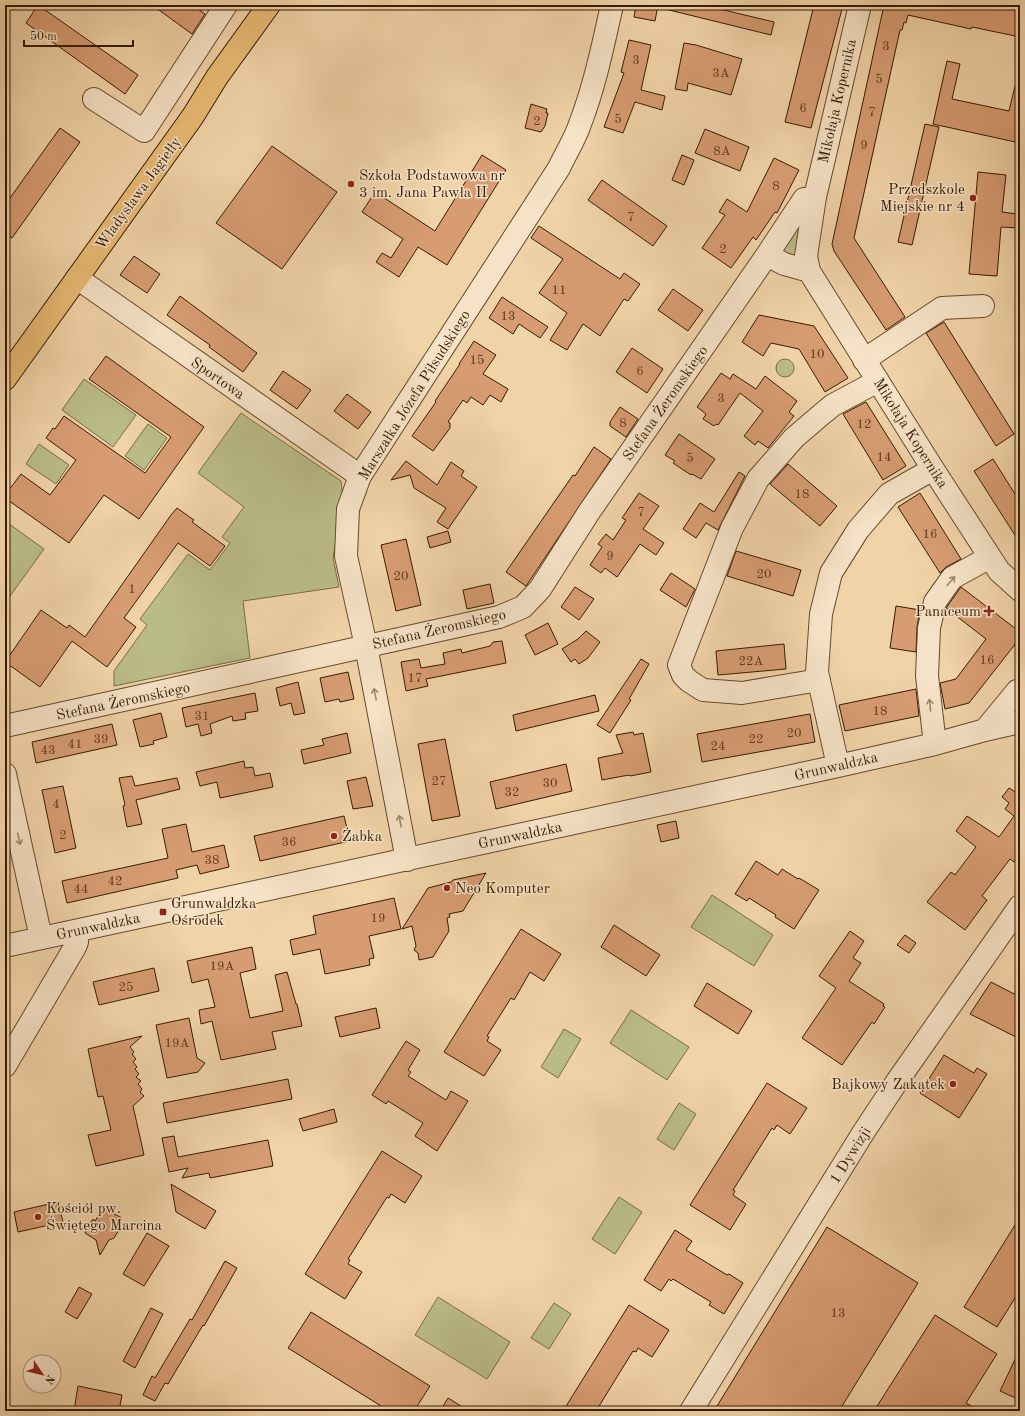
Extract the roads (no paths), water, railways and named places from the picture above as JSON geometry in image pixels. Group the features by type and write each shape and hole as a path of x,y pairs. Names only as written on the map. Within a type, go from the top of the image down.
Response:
{"main road":[{"name":"Władysława Jagiełły","path":"5,379 193,116 217,77 269,5"}],"street":[{"path":"94,99 144,132 226,5"},
{"name":"Marszałka Józefa Piłsudskiego","path":"407,860 366,646 346,556 348,509 360,476 559,168 580,126 588,102 599,66 612,5"},
{"name":"Mikołaja Kopernika","path":"860,5 815,196 806,256 809,270 864,360 999,571 1020,590"},
{"path":"809,270 784,264 767,254 804,199 815,196"},
{"name":"Stefana Żeromskiego","path":"5,726 499,617 523,607 540,589 589,512 767,254"},
{"name":"Sportowa","path":"77,278 360,476"},
{"path":"864,360 942,308 983,306"},
{"path":"818,680 742,693 703,690 682,675 679,665 732,528 758,479 794,438 833,405 878,381"},
{"path":"838,766 817,672 821,614 830,573 858,530 889,494 933,469"},
{"path":"935,744 927,676 929,628 936,602 952,578 990,557"},
{"path":"985,730 1019,691"},
{"name":"Grunwaldzka","path":"5,946 838,766 935,744 1020,722"},
{"path":"5,775 41,938"},
{"name":"1 Dywizji","path":"691,1411 885,1100 1020,906"},
{"path":"5,1066 75,947 77,942 76,931"}],"place":[{"name":"Szkoła Podstawowa nr 3 im. Jana Pawła II","path":"351,184"},
{"name":"Przedszkole Miejskie nr 4","path":"973,198"},
{"name":"Panaceum","path":"989,611"},
{"name":"Żabka","path":"334,836"},
{"name":"Neo Komputer","path":"447,888"},
{"name":"Grunwaldzka Ośrodek","path":"163,912"},
{"name":"Bajkowy Zakątek","path":"953,1084"},
{"name":"Kościół pw. Świętego Marcina","path":"38,1217"}]}
